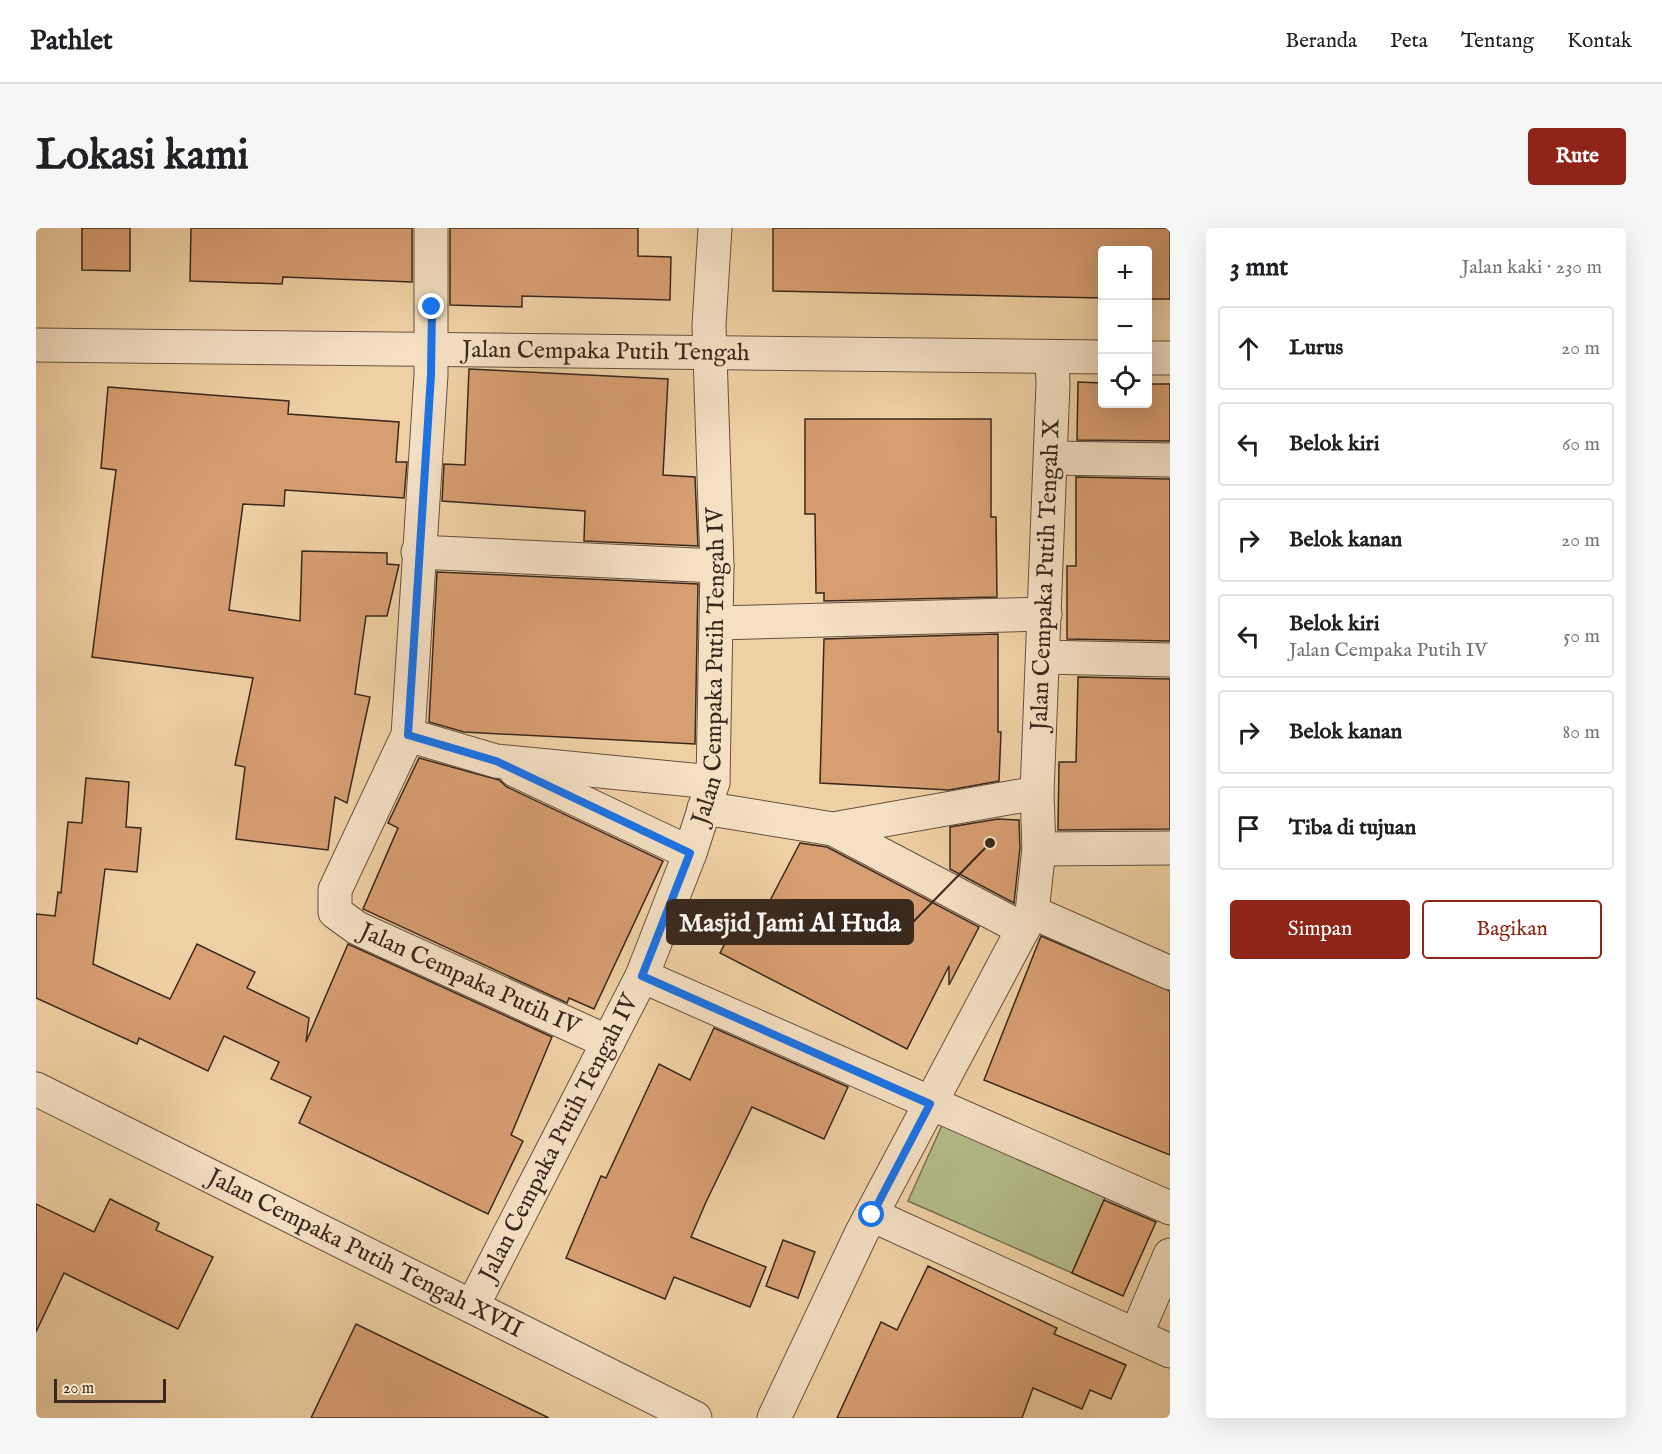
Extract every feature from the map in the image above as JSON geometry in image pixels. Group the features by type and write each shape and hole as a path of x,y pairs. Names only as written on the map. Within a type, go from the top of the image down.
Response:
{"street":[{"path":"431,228 431,351 408,735 496,761 709,795 833,829 1027,921 1170,973"},
{"name":"Jalan Cempaka Putih Tengah IV","path":"473,1305 642,976 690,853 709,795 717,623 709,353 715,228"},
{"name":"Jalan Cempaka Putih Tengah","path":"36,345 1098,357"},
{"name":"Jalan Cempaka Putih Tengah X","path":"774,1418 872,1215 1027,921 1039,849 1037,793 1051,458 1052,357"},
{"path":"1152,358 1170,358"},
{"path":"1051,458 1170,460"},
{"path":"418,552 717,566"},
{"path":"717,623 1045,614"},
{"path":"1043,657 1170,660"},
{"name":"Jalan Cempaka Putih IV","path":"408,735 335,890 335,912 357,928 608,1042"},
{"path":"496,761 690,853"},
{"path":"833,829 1037,793"},
{"path":"1039,849 1170,848"},
{"path":"642,976 1170,1208"},
{"name":"Jalan Cempaka Putih Tengah XVII","path":"36,1089 473,1305 695,1418"},
{"path":"872,1215 1170,1351"},
{"path":"1136,1335 1170,1255"}],"green space":[{"path":"943,1123 1107,1194 1072,1273 908,1201"}],"building":[{"path":"82,228 130,228 130,271 82,270"},
{"path":"191,228 412,228 412,282 283,277 282,284 190,281"},
{"path":"450,228 638,228 638,256 671,257 670,300 522,296 522,307 450,305"},
{"path":"773,228 1170,228 1170,299 1152,299 1152,246 1098,246 1098,298 773,291"},
{"path":"469,369 668,379 663,475 695,477 698,546 584,541 585,511 442,501 444,464 465,465"},
{"path":"1078,382 1098,383 1098,408 1152,408 1152,384 1170,384 1170,441 1077,440"},
{"path":"108,387 289,401 288,414 399,422 396,462 407,462 404,498 285,490 284,506 243,504 229,610 300,621 302,551 387,553 387,564 399,565 387,616 366,616 355,694 370,697 347,803 335,797 328,850 236,839 245,767 235,765 253,678 92,657 116,470 101,468"},
{"path":"805,419 991,419 991,517 996,517 997,597 824,601 824,593 816,593 815,514 805,514"},
{"path":"1076,477 1170,479 1170,641 1067,639 1067,566 1076,566"},
{"path":"437,572 698,584 695,744 464,732 429,722"},
{"path":"998,634 998,732 1001,732 999,781 949,790 820,783 824,639"},
{"path":"1078,677 1170,679 1170,829 1058,830 1059,762 1076,762"},
{"path":"419,758 499,780 507,787 663,861 594,1009 569,998 567,1003 363,909 398,828 388,823"},
{"path":"86,778 129,782 126,827 141,828 137,872 105,869 93,964 170,999 197,944 255,972 247,988 309,1018 306,1042 348,944 552,1037 511,1135 523,1141 488,1214 299,1123 311,1097 271,1079 279,1062 224,1036 208,1071 139,1038 137,1044 36,998 36,914 55,916 58,892 61,893 68,822 82,823"},
{"path":"998,819 1019,820 1020,848 1014,903 950,869 950,827"},
{"path":"800,843 827,847 979,927 949,985 949,966 907,1049 720,953 747,901 765,910"},
{"path":"1041,936 1170,991 1170,1155 984,1080"},
{"path":"714,1028 848,1087 824,1139 752,1107 706,1202 691,1237 766,1267 750,1307 674,1277 665,1299 566,1258 601,1176 606,1178 659,1064 690,1080"},
{"path":"110,1199 159,1223 156,1230 213,1257 178,1329 64,1273 36,1332 36,1204 94,1232"},
{"path":"1104,1200 1156,1222 1123,1296 1072,1273"},
{"path":"783,1240 815,1252 798,1298 766,1286"},
{"path":"928,1266 1057,1328 1054,1334 1126,1365 1111,1399 1090,1390 1082,1409 1033,1388 1022,1418 837,1418 881,1322 897,1330"},
{"path":"356,1324 438,1364 549,1418 311,1418"}],"place":[{"name":"Masjid Jami Al Huda","path":"990,843"}],"route":[{"path":"432,307 431,375 408,735 496,761 690,853 642,976 930,1104 872,1215"}]}
